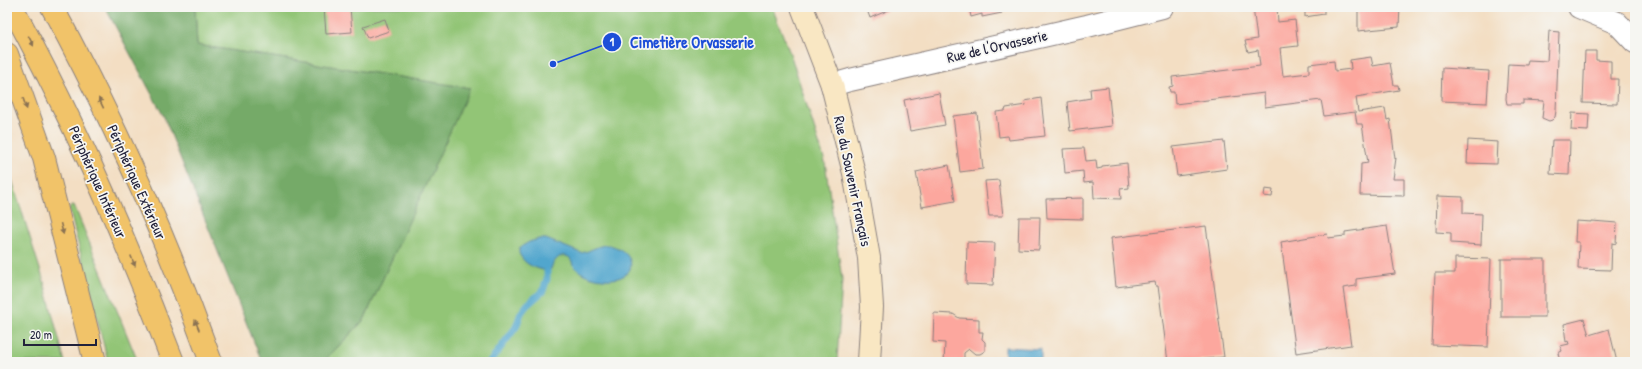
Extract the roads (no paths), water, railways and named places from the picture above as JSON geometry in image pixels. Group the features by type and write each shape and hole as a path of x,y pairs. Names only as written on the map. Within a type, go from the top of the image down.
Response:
{"highway":[{"name":"Périphérique Intérieur","path":"12,7 70,120 111,209 152,306 173,362"},
{"name":"Périphérique Extérieur","path":"52,7 103,106 142,190 211,362"},
{"path":"7,54 44,158 95,362"}],"street":[{"name":"Rue du Souvenir Français","path":"802,7 832,85 854,173 869,258 872,307 869,362"},
{"name":"Rue de l'Orvasserie","path":"832,85 1079,28 1162,7"},
{"path":"1579,7 1617,23 1635,42"}],"water":[{"path":"539,239 546,239 581,253 605,245 614,246 627,255 631,264 630,269 621,277 615,279 601,279 581,272 573,265 571,259 561,256 556,260 551,269 547,271 538,269 527,263 521,257 519,248 529,242"},
{"path":"1005,347 1041,349 1041,362 1005,362"}],"waterway":[{"path":"490,362 516,327 521,313 527,305 543,291 547,279 547,271"}],"place":[{"name":"Cimetière Orvasserie","path":"553,64"}]}
